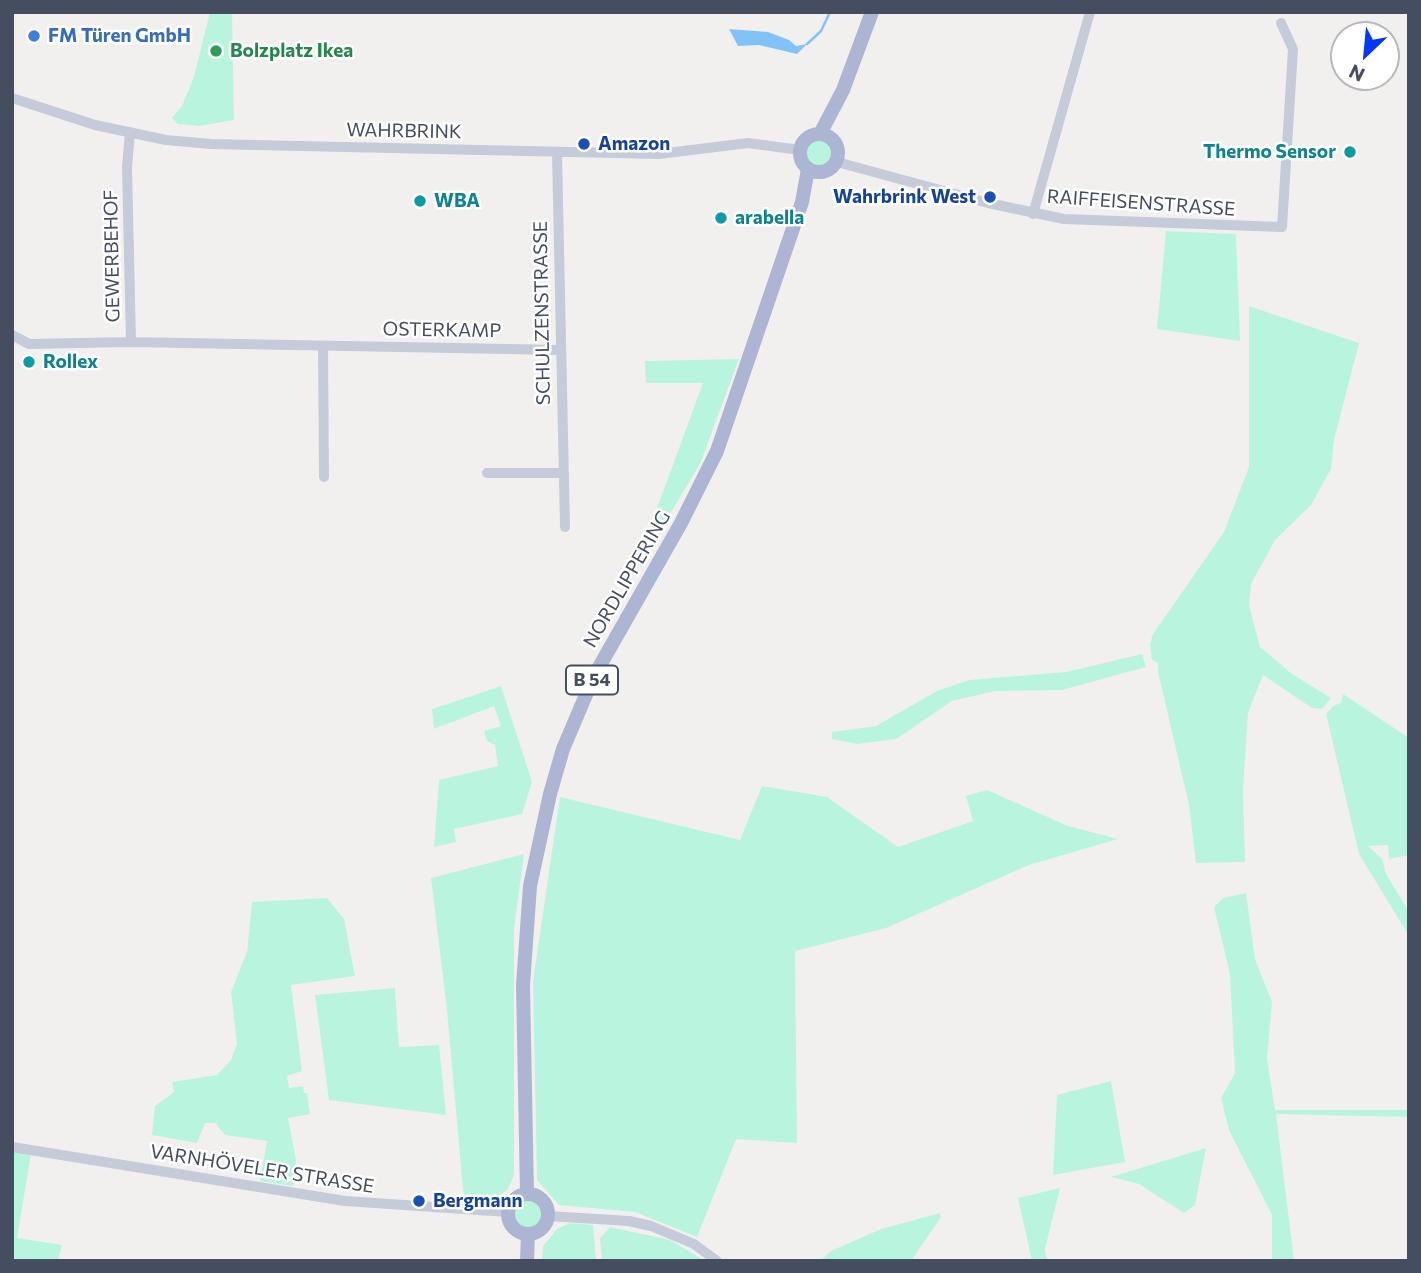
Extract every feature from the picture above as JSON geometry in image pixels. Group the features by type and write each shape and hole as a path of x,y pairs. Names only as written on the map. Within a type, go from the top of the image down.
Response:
{"main road":[{"path":"826,136 872,12"},
{"path":"826,136 838,150 837,162 828,171 814,171 801,159 800,150 806,139 826,136"},
{"name":"NORDLIPPERING","path":"527,1194 523,985 530,886 550,794 568,738 594,676 687,514 717,451 814,171"},
{"path":"527,1194 541,1199 548,1216 541,1228 528,1234 515,1229 508,1212 514,1200 527,1194"},
{"path":"527,1261 528,1234"}],"street":[{"path":"1033,214 1090,12"},
{"name":"RAIFFEISENSTRASSE","path":"837,162 1033,214 1064,219 1282,227 1293,49 1281,23"},
{"name":"WAHRBRINK","path":"12,98 95,125 211,144 659,154 748,143 800,150"},
{"name":"GEWERBEHOF","path":"12,335 29,344 131,342 127,167 130,132"},
{"name":"SCHULZENSTRASSE","path":"557,153 565,527"},
{"name":"OSTERKAMP","path":"131,342 560,350"},
{"path":"323,346 324,477"},
{"path":"487,473 564,473"},
{"name":"VARNHÖVELER STRASSE","path":"12,1147 345,1201 508,1212"},
{"path":"548,1216 629,1221 650,1226 694,1244 717,1261"}],"green space":[{"path":"210,12 232,12 234,120 199,126 178,124 172,118 182,106 194,77"},
{"path":"819,138 830,142 834,153 830,164 819,168 808,164 804,153 808,142"},
{"path":"1166,231 1236,234 1240,341 1157,329"},
{"path":"1249,306 1359,343 1334,440 1331,469 1311,505 1275,540 1251,584 1249,605 1260,647 1292,674 1331,698 1322,709 1312,708 1263,675 1248,713 1243,790 1245,862 1196,863 1189,805 1158,663 1152,660 1150,644 1153,634 1224,532 1249,467"},
{"path":"739,359 700,464 632,577 624,580 646,538 703,383 646,383 645,361"},
{"path":"1142,654 1146,667 1062,690 995,691 952,701 896,739 857,744 832,739 832,732 876,726 937,691 969,680 1066,672"},
{"path":"501,686 532,782 522,814 454,829 456,842 434,847 439,780 498,766 495,745 487,741 484,731 501,726 494,706 434,729 432,709"},
{"path":"1343,694 1409,738 1409,855 1389,859 1388,845 1368,846 1382,859 1386,874 1409,912 1409,936 1359,854 1326,714 1333,706 1341,703"},
{"path":"762,786 827,797 898,847 973,821 966,796 987,790 1068,826 1118,839 1029,865 886,928 795,951 797,1143 736,1139 697,1237 635,1212 559,1205 537,1180 533,981 560,797 740,840"},
{"path":"524,854 514,929 514,1175 508,1189 498,1197 464,1200 447,1010 431,878"},
{"path":"1246,893 1255,959 1272,1002 1267,1059 1275,1110 1409,1110 1409,1117 1276,1114 1294,1261 1272,1261 1272,1215 1229,1130 1221,1098 1235,1073 1230,974 1214,907 1223,898"},
{"path":"327,898 344,919 355,976 291,985 302,1071 287,1076 289,1088 303,1086 304,1093 307,1093 310,1114 288,1118 296,1160 293,1186 260,1181 267,1141 225,1135 215,1123 205,1123 197,1143 152,1135 155,1106 174,1092 172,1082 217,1075 231,1060 237,1044 231,992 247,952 252,902"},
{"path":"395,988 399,1047 439,1045 446,1115 329,1100 315,995"},
{"path":"1111,1081 1125,1162 1053,1175 1057,1095"},
{"path":"1206,1148 1195,1205 1184,1213 1139,1184 1111,1177"},
{"path":"12,1152 31,1154 17,1238 62,1245 58,1261 12,1261"},
{"path":"1060,1188 1045,1249 1047,1261 1032,1261 1018,1198"},
{"path":"528,1199 539,1203 543,1214 539,1225 528,1229 517,1225 513,1214 517,1203"},
{"path":"940,1213 941,1217 911,1261 820,1261 831,1251 881,1229"},
{"path":"570,1223 593,1225 596,1261 542,1261 543,1246 557,1229"},
{"path":"610,1227 670,1240 705,1261 602,1261 600,1238"}],"water":[{"path":"729,29 768,32 789,40 796,46 807,44 797,54 759,45 738,46"}],"waterway":[{"path":"807,44 821,31 830,12"}],"place":[{"name":"FM Türen GmbH","path":"34,36"},
{"name":"Bolzplatz Ikea","path":"216,51"},
{"name":"Amazon","path":"584,144"},
{"name":"Thermo Sensor","path":"1350,152"},
{"name":"Wahrbrink West","path":"990,197"},
{"name":"WBA","path":"420,201"},
{"name":"arabella","path":"721,218"},
{"name":"Rollex","path":"29,362"},
{"name":"Bergmann","path":"419,1201"}]}
